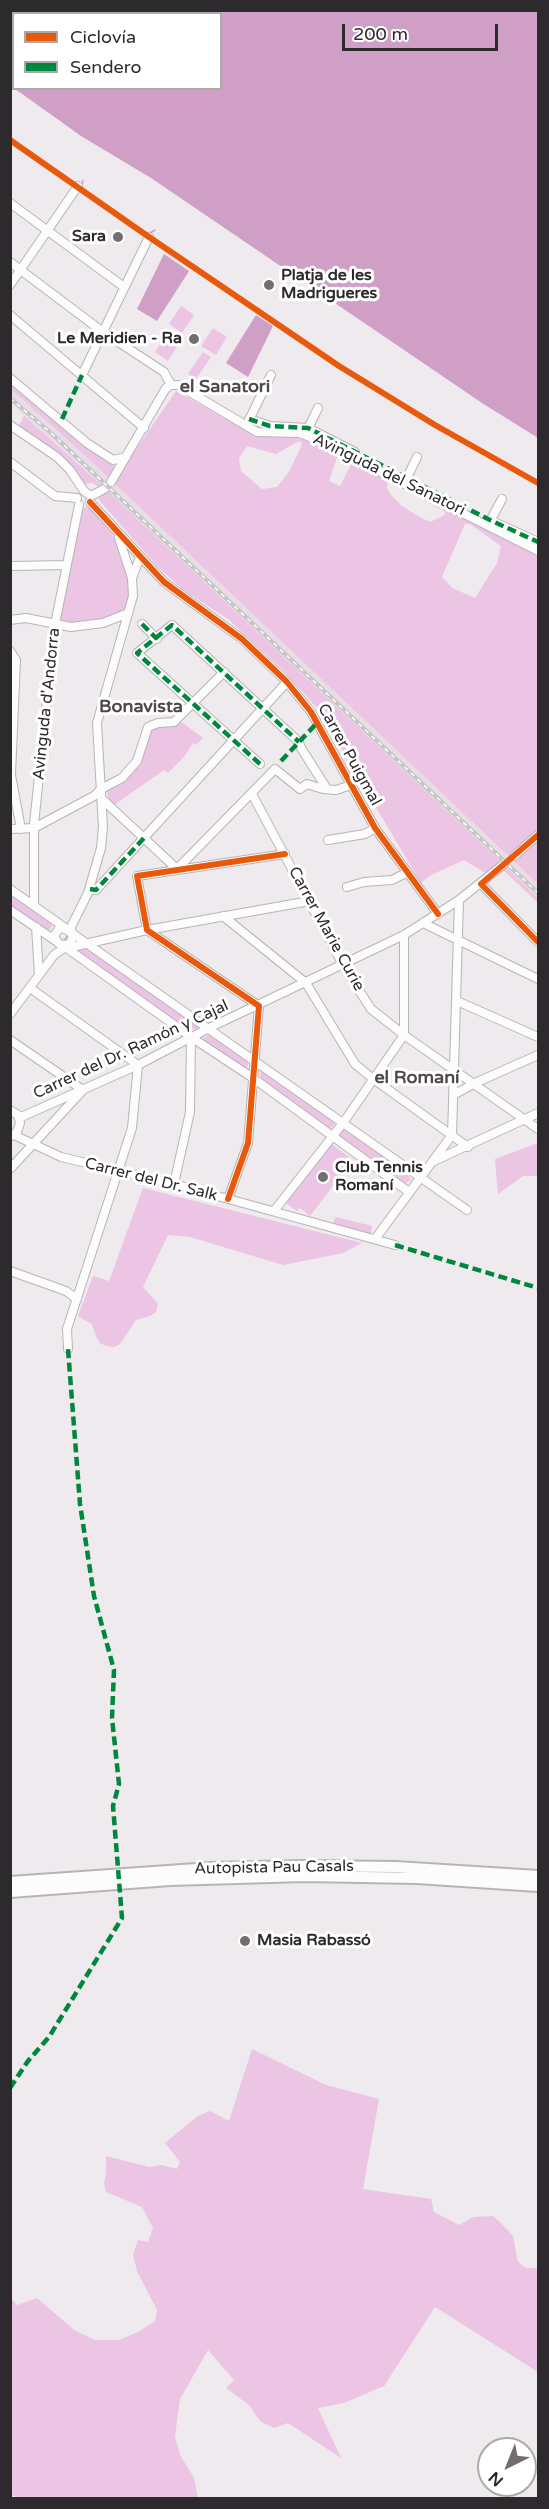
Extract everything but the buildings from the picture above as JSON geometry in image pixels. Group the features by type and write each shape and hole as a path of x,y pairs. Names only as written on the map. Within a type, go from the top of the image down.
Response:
{"highway":[{"name":"Autopista Pau Casals","path":"10,1882 211,1868 303,1866 396,1867 538,1876"},
{"name":"Autopista Pau Casals","path":"10,1892 180,1880 304,1876 417,1878 538,1886"}],"street":[{"path":"10,285 78,186"},
{"path":"10,203 124,287"},
{"path":"82,375 149,237"},
{"path":"10,262 103,332 164,372 171,385 166,388 108,485 89,496 78,501 54,496 10,462"},
{"path":"10,315 144,428"},
{"path":"248,423 271,375"},
{"path":"10,378 87,443 113,460 126,457"},
{"name":"Avinguda del Sanatori","path":"171,385 178,385 248,423 257,432 307,431 489,522 538,551"},
{"path":"307,431 318,408"},
{"name":"Carrer Puigmal","path":"14,427 57,457 139,559 164,582 242,639 287,682 311,712 375,828 438,914"},
{"path":"406,480 417,457"},
{"path":"78,501 89,496"},
{"path":"502,499 489,522 538,542"},
{"name":"Avinguda d'Andorra","path":"34,905 34,828 55,624 78,501"},
{"path":"117,534 128,565 134,574"},
{"path":"128,565 139,559"},
{"path":"10,1014 54,955 78,915 90,889 101,848 102,799 97,723 126,614 133,596 134,574 139,559"},
{"path":"10,566 67,565"},
{"path":"134,574 150,568"},
{"path":"10,620 26,618 71,627 103,623 126,614"},
{"path":"142,624 157,639"},
{"path":"260,764 137,653 172,625 299,742 327,789"},
{"path":"10,651 15,660 11,775 21,829"},
{"path":"10,829 34,828 94,796 100,789 122,778 137,761 148,727 158,723 174,722 224,672"},
{"path":"90,889 96,890 287,682"},
{"path":"177,869 275,769 300,789 307,784 336,790 351,784"},
{"name":"Carrer Marie Curie","path":"252,794 343,965 372,1010 538,1129"},
{"path":"102,799 177,869"},
{"path":"328,840 365,834 375,828"},
{"path":"514,856 538,835"},
{"path":"228,1199 248,1143 259,1006 147,930 138,876 285,854"},
{"name":"Carrer del Dr. Ramón y Cajal","path":"19,1118 138,1065 191,1037 404,936 459,900 504,864"},
{"path":"347,887 364,882 392,879 406,873"},
{"path":"481,884 538,942"},
{"path":"10,889 34,905 64,937 191,1037 253,1078 409,1192"},
{"path":"375,1239 452,1135 456,1070 459,900"},
{"path":"64,937 88,943 147,930 310,902"},
{"path":"10,910 36,927 88,943 467,1210"},
{"path":"223,916 306,983 355,1064 468,1147"},
{"path":"423,923 538,979"},
{"path":"36,927 39,975"},
{"path":"274,1211 343,1123 372,1078 404,1035 404,936"},
{"path":"30,988 138,1065 132,1128 67,1329 68,1349"},
{"path":"457,1001 538,1037"},
{"path":"174,1184 190,1112 191,1037"},
{"path":"10,1040 83,1090 10,1169"},
{"path":"455,1094 538,1055"},
{"path":"10,1110 19,1118 20,1128 12,1135"},
{"path":"432,1161 468,1147 538,1113"},
{"name":"Carrer del Dr. Salk","path":"12,1135 35,1143 61,1157 174,1184 395,1245"},
{"path":"10,1271 66,1292 77,1299"}],"shaded area":[{"path":"10,11 538,11 538,438 482,403 151,178 81,136 17,90 222,90 222,12 12,12 12,87"},
{"path":"164,254 189,271 157,321 137,309"},
{"path":"181,306 194,315 182,333 169,324"},
{"path":"256,315 273,326 248,377 226,363"},
{"path":"213,328 227,337 216,355 201,346"},
{"path":"169,330 182,338 168,361 155,352"},
{"path":"203,352 211,357 196,379 188,374"},
{"path":"11,382 93,451 121,471 176,391 252,434 302,439 338,455 329,481 340,486 353,461 538,556 538,884 94,464 11,389","holes":["299,441 302,443 301,447 289,472 277,487 262,489 241,471 239,458 247,446 276,454","388,480 444,511 445,515 430,522 402,506 387,488","465,524 470,524 501,546 497,563 475,598 452,588 442,577"]},
{"path":"11,389 94,464 538,884 538,898 108,491 11,403"},
{"path":"10,403 108,491 502,863 538,898 538,903 499,866 487,874 464,860 431,875 421,883 317,708 282,669 228,619 182,589 156,565 99,500 100,488 92,483 83,484 58,453 18,427 24,416"},
{"path":"82,507 91,508 116,539 129,578 131,602 122,616 95,624 58,625"},
{"path":"180,721 203,738 196,745 193,743 184,757 168,773 164,770 114,805 109,800 107,791 124,780 142,756 150,732 157,726"},
{"path":"10,892 54,923 50,929 47,931 11,906"},
{"path":"89,947 198,1028 187,1031 77,951"},
{"path":"209,1035 249,1062 246,1070 206,1043 203,1038"},
{"path":"261,1068 335,1121 334,1125 329,1130 260,1080"},
{"path":"345,1127 408,1174 411,1180 404,1184 341,1138 339,1133"},
{"name":"Club Tennis Romaní","path":"330,1143 353,1160 310,1216 300,1208 297,1211 286,1203"},
{"path":"538,1143 538,1176 523,1176 498,1194 495,1159"},
{"path":"143,1188 362,1243 343,1253 283,1265 190,1237 168,1235 143,1287 158,1304 156,1312 136,1320 120,1344 114,1347 106,1346 96,1337 92,1324 78,1316 93,1276 109,1281"},
{"name":"Club Tennis Romaní","path":"335,1217 372,1226 371,1234 333,1225"},
{"path":"252,2049 326,2085 379,2099 363,2189 431,2199 434,2212 459,2225 474,2217 493,2216 513,2236 518,2262 526,2268 538,2268 538,2372 435,2307 384,2386 344,2403 318,2408 341,2458 288,2423 274,2428 260,2421 249,2405 226,2388 234,2380 208,2350 180,2399 175,2436 180,2455 194,2478 198,2498 18,2498 10,2494 11,2298 17,2305 37,2298 74,2330 95,2340 119,2340 140,2331 155,2321 157,2310 137,2271 133,2255 138,2240 148,2242 153,2228 142,2207 106,2192 104,2183 106,2156 149,2167 162,2165 177,2169 180,2162 165,2143 198,2116 210,2111 229,2121"}],"waterway":[{"path":"82,185 83,180"},
{"path":"150,233 155,230"},
{"path":"63,942 69,934"}],"railway":[{"path":"10,398 51,433 538,893"}],"marked path":[{"path":"62,419 82,375"},
{"path":"249,419 270,426 308,428 538,542"},
{"path":"142,624 157,639"},
{"path":"260,764 137,653 172,625 299,742"},
{"path":"281,761 317,723"},
{"path":"90,889 96,890 144,838"},
{"path":"395,1245 538,1288"},
{"path":"10,2088 28,2061 49,2037 122,1918 113,1806 119,1784 112,1718 114,1670 94,1596 80,1504 68,1349"}],"cycle path":[{"path":"10,140 339,366 435,425 538,483"},
{"path":"90,502 164,582 242,639 287,682 311,712 375,828 438,914"},
{"path":"538,835 481,884 538,942"},
{"path":"228,1199 248,1143 259,1006 147,930 137,876 285,854"}],"place":[{"name":"Sara","path":"118,237"},
{"name":"Platja de les Madrigueres","path":"269,285"},
{"name":"Le Meridien - Ra","path":"194,339"},
{"name":"Club Tennis Romaní","path":"323,1177"},
{"name":"Masia Rabassó","path":"245,1941"}],"district":[{"name":"el Sanatori","path":"225,387"},
{"name":"Bonavista","path":"141,707"},
{"name":"el Romaní","path":"417,1078"}]}
